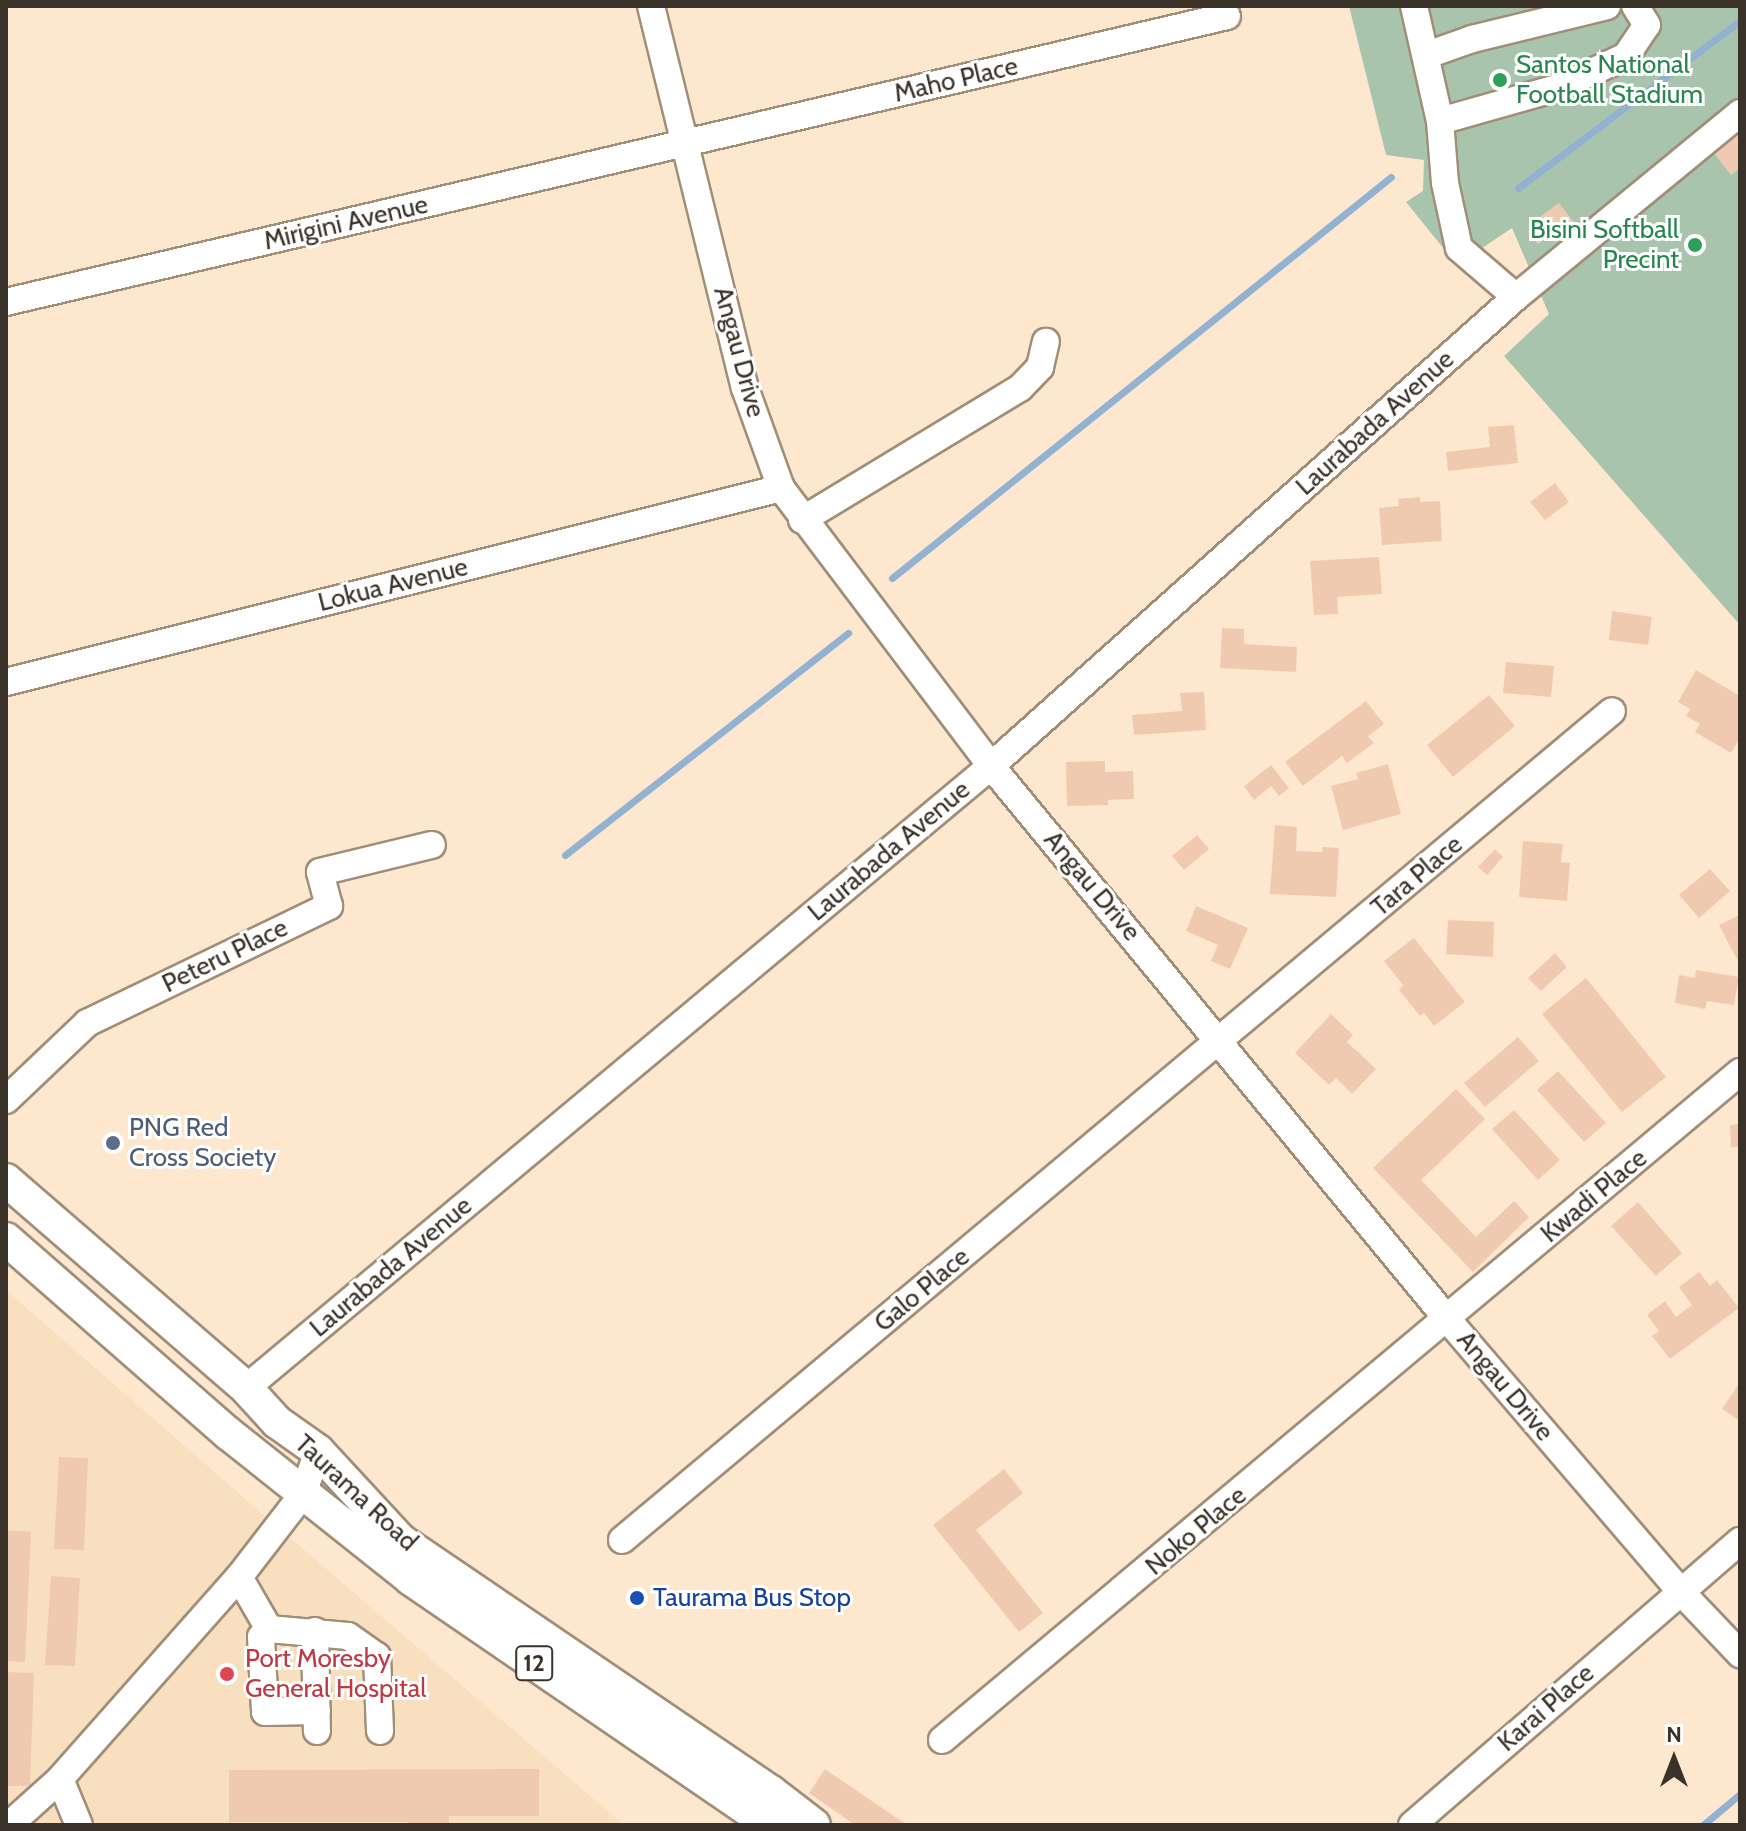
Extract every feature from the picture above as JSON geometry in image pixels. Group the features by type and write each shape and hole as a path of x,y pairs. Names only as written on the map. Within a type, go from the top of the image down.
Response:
{"main road":[{"name":"Taurama Road","path":"6,1180 246,1388 277,1422 318,1451 400,1540 771,1792 814,1825"},
{"name":"Taurama Road","path":"6,1239 229,1434 411,1579 770,1825"}],"street":[{"name":"Angau Drive","path":"651,6 745,388 781,488 802,520 991,766 1221,1041 1448,1320 1681,1592 1740,1654"},
{"path":"1414,6 1440,121 1445,183 1459,248 1516,297"},
{"path":"1427,55 1472,39 1607,6"},
{"path":"1440,121 1560,87 1626,56 1647,25 1635,6"},
{"name":"Maho Place","path":"686,144 1227,16"},
{"name":"Laurabada Avenue","path":"246,1388 991,766 1516,297 1740,113"},
{"name":"Mirigini Avenue","path":"6,302 686,144"},
{"path":"802,520 1020,388 1040,367 1046,342"},
{"name":"Lokua Avenue","path":"6,682 781,488"},
{"name":"Tara Place","path":"1221,1041 1612,711"},
{"name":"Peteru Place","path":"6,1100 87,1023 329,906 320,872 432,845"},
{"name":"Galo Place","path":"622,1540 1221,1041"},
{"name":"Kwadi Place","path":"1448,1320 1740,1072"},
{"name":"Noko Place","path":"942,1740 1448,1320"},
{"path":"9,1825 60,1779 239,1577 303,1494 318,1451"},
{"name":"Karai Place","path":"1412,1825 1740,1541"},
{"path":"239,1577 269,1629"},
{"path":"315,1631 317,1721 265,1712 261,1637 269,1629 315,1631 348,1636 377,1656 380,1731"},
{"path":"60,1779 79,1825"},
{"path":"771,1792 785,1825"}],"shaded area":[{"name":"Port Moresby General Hospital","path":"6,1290 273,1523 624,1825 6,1825"}],"green space":[{"path":"1349,6 1740,6 1740,625 1504,356 1549,314 1512,228 1457,265 1406,202 1423,191 1424,160 1386,155"}],"building":[{"path":"1740,132 1740,168 1731,175 1713,152"},
{"path":"1559,203 1576,225 1554,242 1537,219"},
{"path":"1537,225 1547,237 1538,244 1528,232"},
{"path":"1514,425 1518,463 1448,471 1446,452 1490,447 1488,427"},
{"path":"1555,483 1569,502 1545,520 1530,502"},
{"path":"1420,497 1420,502 1440,501 1442,541 1382,545 1379,508 1399,506 1398,499"},
{"path":"1379,557 1382,594 1337,597 1338,614 1314,615 1310,561"},
{"path":"1612,611 1652,617 1648,645 1609,640"},
{"path":"1222,628 1244,629 1244,644 1297,647 1296,672 1220,668"},
{"path":"1506,662 1554,666 1551,697 1503,693"},
{"path":"1696,670 1740,696 1740,738 1731,753 1695,732 1700,724 1686,716 1690,709 1678,702"},
{"path":"1204,692 1206,730 1134,735 1132,715 1182,711 1180,693"},
{"path":"1489,695 1515,726 1453,777 1427,745"},
{"path":"1366,701 1384,724 1368,736 1374,743 1347,763 1342,756 1303,786 1285,762"},
{"path":"1105,761 1105,772 1133,771 1134,799 1108,800 1108,805 1067,806 1066,762"},
{"path":"1388,764 1401,814 1343,830 1331,786 1358,779 1356,773"},
{"path":"1271,765 1289,788 1279,796 1271,786 1254,800 1244,786"},
{"path":"1275,825 1297,827 1296,851 1322,852 1323,847 1339,848 1336,897 1270,894"},
{"path":"1197,835 1209,849 1184,870 1172,856"},
{"path":"1523,841 1563,844 1561,862 1570,863 1567,901 1519,897"},
{"path":"1495,849 1503,857 1487,875 1478,867"},
{"path":"1710,869 1730,891 1699,918 1679,895"},
{"path":"1196,906 1248,928 1230,969 1211,961 1218,945 1186,931"},
{"path":"1740,915 1740,965 1719,925"},
{"path":"1448,920 1494,922 1493,957 1446,954"},
{"path":"1414,938 1465,1002 1434,1026 1424,1013 1420,1016 1399,990 1403,985 1384,961"},
{"path":"1555,953 1567,967 1541,991 1528,978"},
{"path":"1696,970 1739,977 1734,1005 1707,1001 1705,1009 1675,1003 1679,975 1695,978"},
{"path":"1586,978 1666,1077 1622,1112 1542,1014"},
{"path":"1331,1014 1353,1035 1347,1042 1376,1069 1352,1094 1336,1078 1329,1085 1295,1053"},
{"path":"1518,1037 1539,1061 1485,1107 1464,1083"},
{"path":"1558,1071 1606,1123 1584,1142 1537,1090"},
{"path":"1456,1089 1485,1119 1421,1180 1476,1237 1514,1201 1529,1217 1473,1272 1373,1168"},
{"path":"1514,1110 1560,1160 1538,1180 1492,1129"},
{"path":"1740,1124 1740,1147 1731,1147 1730,1125"},
{"path":"1638,1202 1682,1253 1656,1276 1611,1226"},
{"path":"1699,1272 1710,1286 1717,1280 1739,1308 1670,1359 1652,1336 1659,1331 1647,1315 1665,1301 1676,1317 1692,1305 1679,1287"},
{"path":"1740,1382 1740,1421 1722,1409"},
{"path":"59,1457 88,1458 84,1550 54,1549"},
{"path":"1004,1469 1023,1493 976,1530 1043,1613 1019,1632 933,1525"},
{"path":"6,1530 31,1532 25,1662 6,1661"},
{"path":"51,1576 80,1578 75,1666 45,1665"},
{"path":"6,1672 34,1673 30,1786 6,1786"},
{"path":"539,1769 539,1816 449,1816 449,1825 408,1825 408,1822 229,1822 229,1770"},
{"path":"825,1769 907,1825 855,1825 809,1793"}],"waterway":[{"path":"1518,188 1740,21"},
{"path":"892,578 1391,177"},
{"path":"565,855 848,633"},
{"path":"1703,1825 1740,1794"}],"place":[{"name":"Santos National Football Stadium","path":"1500,80"},
{"name":"Bisini Softball Precint","path":"1695,245"},
{"name":"PNG Red Cross Society","path":"113,1143"},
{"name":"Taurama Bus Stop","path":"637,1598"},
{"name":"Port Moresby General Hospital","path":"227,1674"}]}
